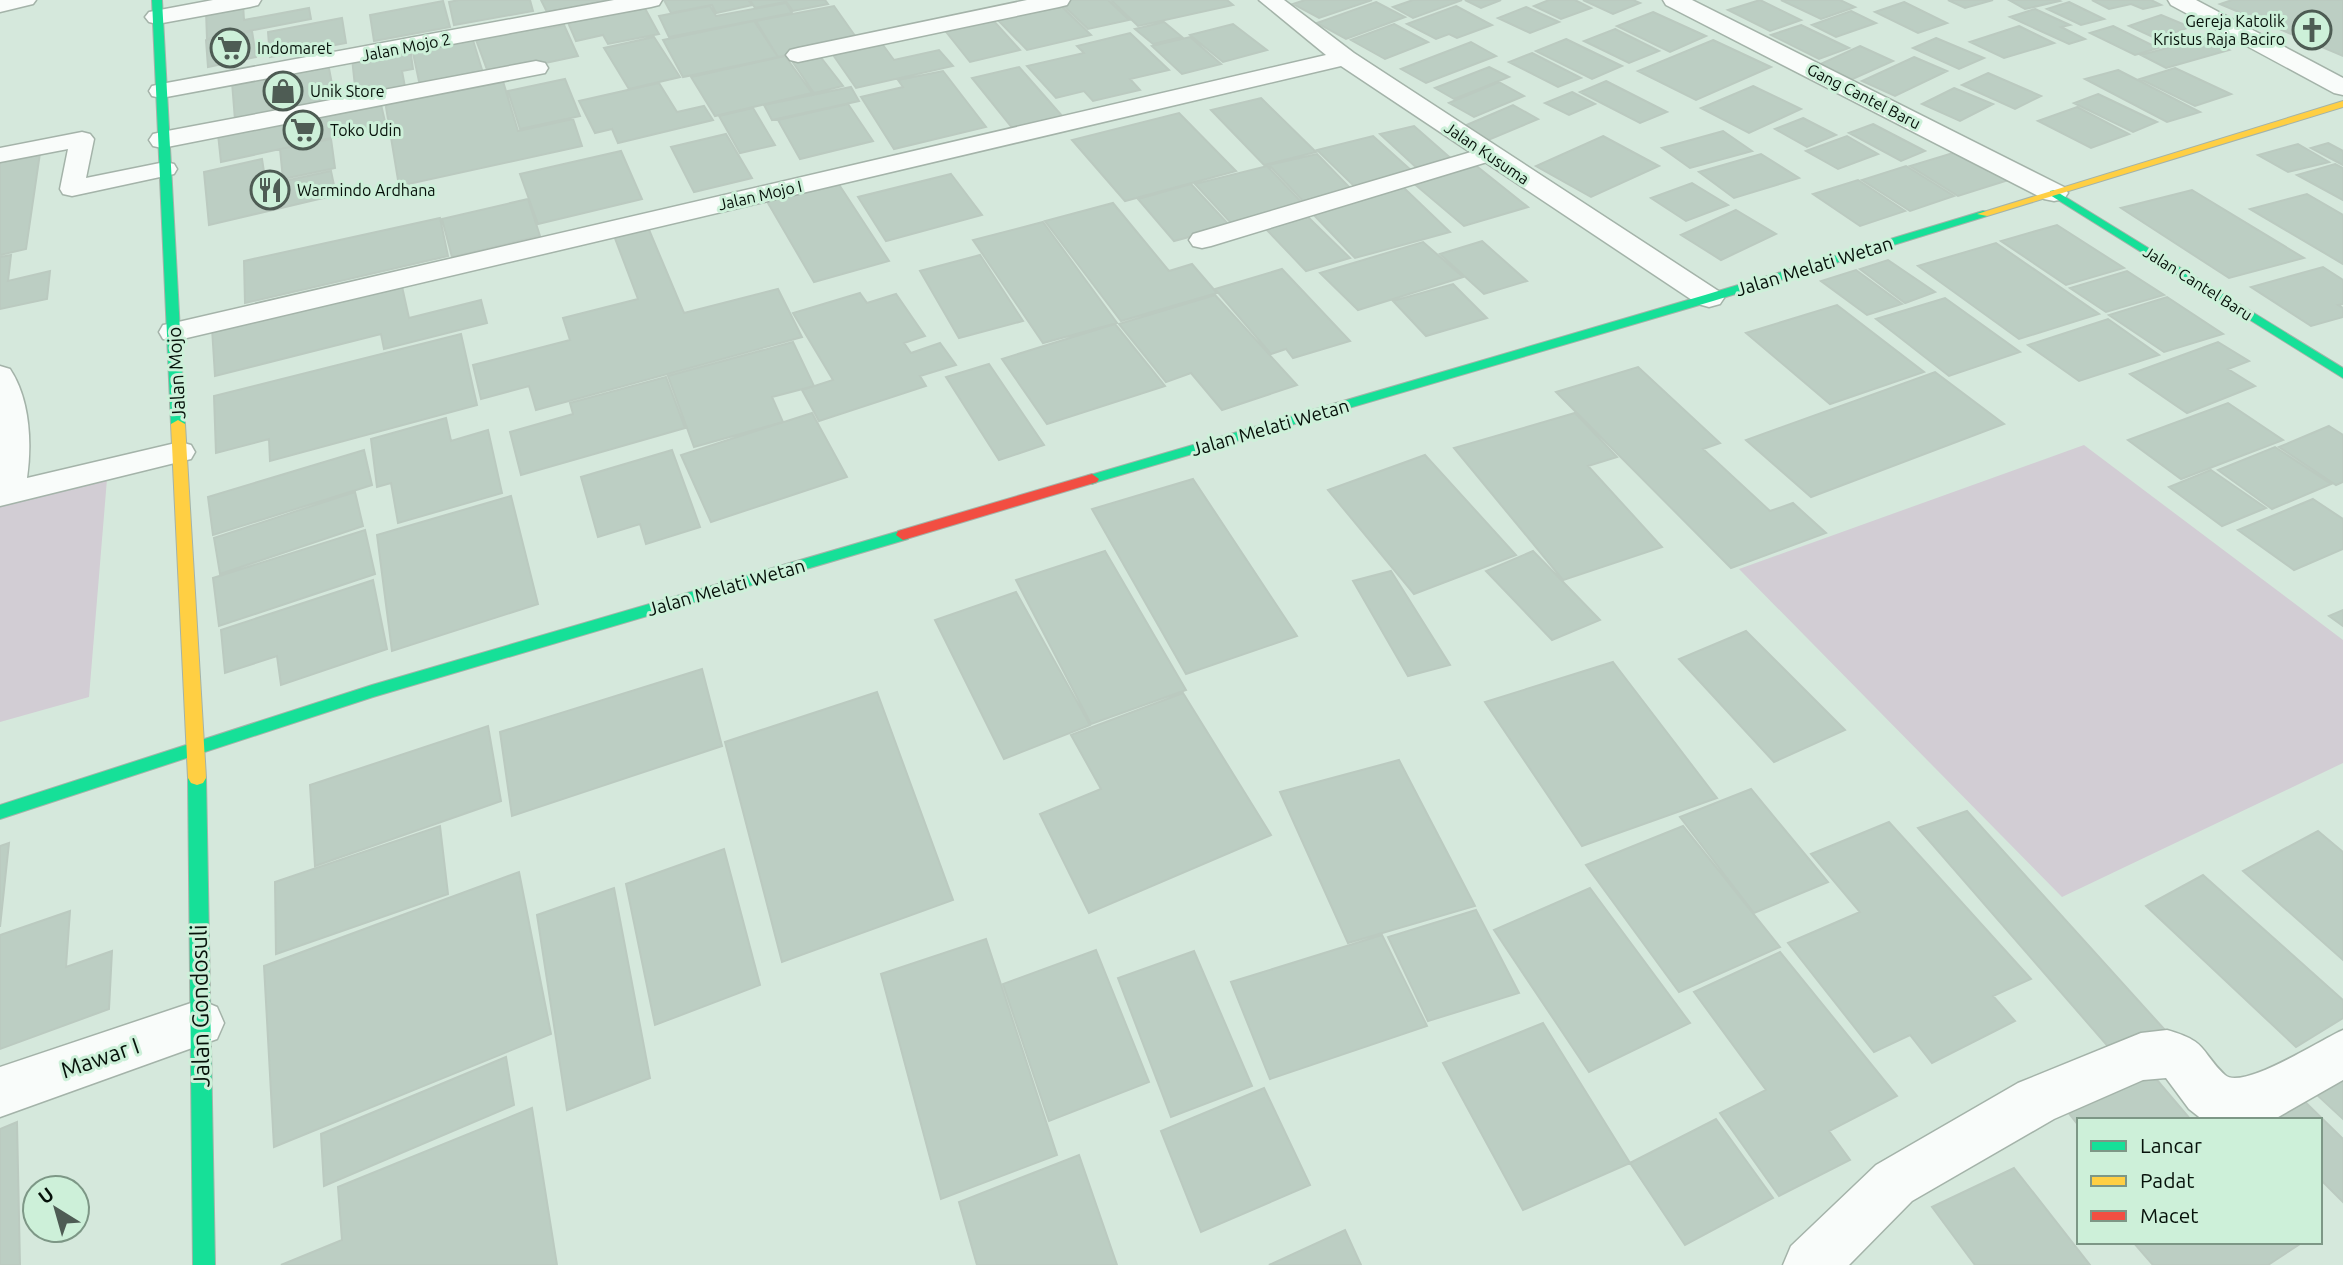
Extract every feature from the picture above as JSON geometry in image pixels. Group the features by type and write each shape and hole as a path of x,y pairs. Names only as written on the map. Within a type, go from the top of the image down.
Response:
{"street":[{"path":"157,8 250,0"},
{"name":"Jalan Mojo 2","path":"160,91 228,81 651,0"},
{"path":"798,55 1059,0"},
{"name":"Jalan Kusuma","path":"1270,0 1345,58 1488,155 1709,298"},
{"name":"Gang Cantel Baru","path":"1674,0 2054,193"},
{"path":"2179,0 2343,88"},
{"name":"Jalan Mojo","path":"157,8 162,140 197,747"},
{"name":"Jalan Mojo I","path":"174,332 1345,58"},
{"path":"162,140 536,68"},
{"name":"Jalan Melati Wetan","path":"0,812 372,691 1709,298 2343,104"},
{"name":"Jalan Cantel Baru","path":"2054,193 2343,374"},
{"name":"Jalan Gondosuli","path":"197,747 204,1265"},
{"name":"Mawar I","path":"0,1093 200,1023"},
{"path":"1810,1265 1894,1183 2036,1101 2141,1057 2167,1054 2178,1057 2187,1064 2212,1097 2231,1103 2258,1101 2337,1057"}],"lane":[{"path":"0,6 26,0"},
{"path":"0,155 82,139 72,188 165,169"},
{"path":"1202,240 1488,155"},
{"path":"0,375 16,433 16,459 4,494"},
{"path":"4,494 180,452"}],"shaded area":[{"path":"2084,445 2343,640 2343,763 2062,897 1739,569"},
{"path":"107,479 89,697 0,722 0,506"}],"building":[{"path":"530,0 533,11 454,25 449,2"},
{"path":"541,0 608,0 547,12"},
{"path":"664,0 748,0 752,5 716,13 712,5 671,13"},
{"path":"750,0 784,0 785,2 755,8"},
{"path":"785,0 825,0 828,4 793,11"},
{"path":"1108,0 1129,20 1088,29 1060,2"},
{"path":"1111,0 1227,0 1233,5 1138,26"},
{"path":"1305,0 1372,0 1319,18 1293,4"},
{"path":"1413,0 1462,0 1413,18 1393,7"},
{"path":"1465,0 1501,0 1481,8"},
{"path":"1549,0 1575,0 1591,8 1561,19 1534,6"},
{"path":"1583,0 1633,0 1640,3 1613,14"},
{"path":"1760,0 1801,20 1770,31 1728,10"},
{"path":"1781,0 1840,0 1855,7 1821,19"},
{"path":"1948,0 1993,0 1965,8"},
{"path":"2009,0 2058,0 2060,1 2025,9"},
{"path":"2092,0 2151,0 2161,5 2143,9 2131,4 2109,9"},
{"name":"Gereja Katolik Kristus Raja Baciro","path":"2232,0 2343,0 2343,56 2220,4"},
{"path":"443,1 450,27 374,41 370,15"},
{"path":"1376,2 1405,17 1346,39 1317,23"},
{"path":"1904,2 1947,23 1918,33 1875,12"},
{"path":"2069,2 2104,19 2081,25 2047,9"},
{"path":"642,3 659,34 608,44 603,35 576,41 566,18"},
{"path":"786,3 792,13 669,37 659,16 710,6 716,16"},
{"path":"1058,3 1091,35 1027,50 995,17"},
{"path":"243,4 244,20 309,8 311,19 207,39 206,11"},
{"path":"834,6 858,40 778,57 756,21"},
{"path":"1456,6 1492,25 1457,38 1449,34 1436,39 1407,24"},
{"path":"1526,7 1559,22 1530,33 1498,18"},
{"path":"2035,9 2070,25 2061,27 2085,39 2069,44 2010,17"},
{"path":"1851,11 1876,23 1836,37 1812,25"},
{"path":"1653,12 1706,36 1670,52 1617,26"},
{"path":"2161,15 2190,27 2157,39 2129,26"},
{"path":"342,18 346,43 270,57 268,32"},
{"path":"991,18 1020,50 970,62 943,28"},
{"path":"754,21 778,57 683,77 663,40"},
{"path":"1164,22 1182,37 1153,44 1135,29"},
{"path":"543,24 545,29 564,25 578,56 489,75 475,37"},
{"path":"1233,24 1267,50 1223,62 1190,35"},
{"path":"1394,24 1428,42 1385,59 1351,40"},
{"path":"1801,25 1849,48 1819,59 1771,35"},
{"path":"2019,26 2054,43 2004,58 1970,42"},
{"path":"2113,26 2158,48 2135,55 2090,33"},
{"path":"1615,29 1659,51 1629,63 1584,41"},
{"path":"252,31 256,57 208,67 206,40"},
{"path":"1130,33 1169,70 1130,79 1140,90 1093,101 1084,91 1056,98 1027,66 1084,53 1077,46"},
{"path":"472,37 483,73 420,86 412,48"},
{"path":"654,37 680,77 629,89 604,48"},
{"path":"1190,37 1221,64 1182,74 1152,46"},
{"path":"1936,38 1984,58 1959,69 1913,48"},
{"path":"2204,38 2229,50 2166,68 2141,55"},
{"path":"1566,39 1622,66 1592,79 1536,51"},
{"path":"1713,40 1771,67 1696,100 1638,71"},
{"path":"880,41 894,60 939,50 953,66 856,88 831,52"},
{"path":"1471,42 1496,56 1426,83 1401,69"},
{"path":"1860,46 1893,61 1846,82 1814,67"},
{"path":"410,48 413,69 402,71 405,87 356,96 352,58"},
{"path":"1532,53 1581,78 1558,87 1509,62"},
{"path":"819,55 843,86 814,93 792,61"},
{"path":"785,56 812,93 715,116 691,77"},
{"path":"1914,57 1947,71 1895,96 1862,81"},
{"name":"Unik Store","path":"328,63 335,100 235,120 232,82"},
{"path":"1019,67 1063,117 1013,129 972,78"},
{"path":"1489,67 1509,77 1454,99 1435,88"},
{"path":"2175,68 2231,94 2195,106 2140,79"},
{"path":"2118,70 2200,112 2167,122 2085,79"},
{"path":"943,71 986,127 894,149 861,97 903,87 898,80"},
{"path":"1988,73 2041,96 2015,109 1962,85"},
{"path":"502,78 518,131 573,119 582,146 399,186 385,101"},
{"path":"565,79 580,116 520,129 508,91"},
{"path":"1606,81 1667,112 1640,123 1580,92"},
{"path":"1499,82 1524,96 1474,117 1449,103"},
{"path":"659,83 677,112 704,106 713,120 618,143 612,129 595,133 579,101"},
{"path":"1753,86 1801,109 1749,133 1701,108"},
{"path":"851,87 859,101 772,120 764,105"},
{"path":"1954,88 1993,104 1960,121 1922,104"},
{"path":"1572,92 1595,104 1569,115 1545,103"},
{"path":"2098,94 2157,122 2133,132 2074,103"},
{"path":"1261,98 1316,152 1264,165 1211,110"},
{"name":"Toko Udin","path":"380,100 386,126 221,162 218,134"},
{"path":"848,104 873,141 800,159 778,120"},
{"path":"1513,105 1538,119 1486,141 1462,127"},
{"path":"2077,107 2129,134 2091,148 2038,121"},
{"path":"753,108 775,145 740,153 719,116"},
{"path":"1179,113 1236,171 1125,201 1072,140"},
{"path":"1803,118 1836,135 1807,147 1775,129"},
{"path":"1873,124 1925,151 1901,161 1849,133"},
{"path":"1414,126 1455,162 1420,171 1380,134"},
{"path":"1723,131 1752,151 1690,168 1662,148"},
{"path":"726,134 752,178 694,192 671,147"},
{"path":"1373,136 1413,172 1355,187 1317,150"},
{"path":"1603,136 1659,166 1591,197 1536,166"},
{"path":"1847,136 1878,154 1838,169 1806,151"},
{"path":"331,139 335,168 283,179 280,149"},
{"path":"2328,143 2343,151 2343,165 2311,148"},
{"path":"2298,144 2329,162 2288,172 2258,155"},
{"path":"1966,149 2015,178 1958,196 1910,166"},
{"path":"621,151 642,199 538,224 520,174"},
{"path":"40,153 26,249 0,255 0,161"},
{"path":"1317,154 1351,189 1303,201 1269,165"},
{"path":"1761,154 1799,178 1734,198 1699,172"},
{"name":"Warmindo Ardhana","path":"262,159 266,185 331,171 336,195 209,225 204,172"},
{"path":"1474,164 1528,207 1464,226 1412,182"},
{"path":"2335,164 2343,168 2343,200 2297,175"},
{"path":"1267,166 1303,204 1231,223 1195,184"},
{"path":"1906,166 1954,196 1910,211 1862,180"},
{"path":"951,174 982,215 886,241 858,197"},
{"path":"836,180 889,261 814,282 765,198"},
{"path":"1858,180 1905,211 1860,226 1813,194"},
{"path":"1692,183 1728,205 1686,221 1651,198"},
{"path":"1191,184 1230,226 1174,241 1138,199"},
{"path":"1403,187 1450,232 1355,258 1310,211"},
{"path":"2192,190 2304,258 2229,278 2121,208"},
{"path":"2307,194 2343,215 2343,264 2250,209"},
{"path":"528,199 540,236 452,257 442,219"},
{"path":"1113,203 1169,271 1192,264 1217,293 1121,321 1045,221"},
{"path":"1736,210 1776,234 1721,260 1681,235"},
{"path":"1308,217 1350,258 1306,271 1266,229"},
{"path":"440,218 448,256 245,303 244,261"},
{"path":"1043,222 1117,323 1043,343 973,240"},
{"path":"647,225 684,313 778,289 802,337 536,410 529,386 481,399 473,365 570,340 563,318 638,299 613,233"},
{"path":"2057,225 2124,268 2066,285 2001,241"},
{"path":"1482,241 1527,281 1484,294 1440,254"},
{"path":"1423,242 1463,277 1358,310 1320,273"},
{"path":"1996,243 2099,314 2019,339 1918,266"},
{"path":"11,255 8,281 50,271 47,299 0,309 0,257"},
{"path":"980,255 1023,321 959,338 920,271"},
{"path":"1888,260 1935,292 1905,303 1860,269"},
{"path":"2323,267 2343,280 2343,304 2338,305 2343,308 2343,317 2311,326 2251,287"},
{"path":"1282,269 1350,341 1293,358 1286,349 1271,354 1215,289"},
{"path":"1856,270 1902,304 1867,315 1821,281"},
{"path":"2127,271 2164,295 2106,312 2070,288"},
{"path":"401,282 409,318 481,300 487,323 384,349 381,334 215,376 212,328"},
{"path":"1453,284 1487,318 1426,336 1393,301"},
{"path":"860,293 867,303 896,294 925,336 904,343 911,353 940,343 956,365 920,376 926,386 819,421 802,390 833,380 793,313"},
{"path":"1215,295 1297,385 1222,410 1191,373 1166,382 1119,324"},
{"path":"2167,297 2223,334 2164,352 2109,315"},
{"path":"1945,298 2020,352 1949,376 1876,319"},
{"path":"1837,305 1924,372 1830,404 1746,333"},
{"path":"2108,319 2159,355 2079,381 2028,345"},
{"path":"1115,324 1165,386 1047,424 1002,359"},
{"path":"461,334 477,405 270,461 269,439 216,453 214,396"},
{"path":"793,342 814,386 772,397 783,422 694,447 668,376"},
{"path":"2218,342 2249,361 2228,369 2255,386 2187,413 2130,374"},
{"path":"989,364 1044,445 999,460 946,377"},
{"path":"1638,367 1720,443 1703,449 1770,511 1793,503 1826,533 1731,568 1556,392"},
{"path":"1935,372 2004,424 1811,497 1746,440"},
{"path":"666,377 685,428 521,475 510,432 573,414 570,403"},
{"path":"2228,403 2283,440 2181,479 2128,440"},
{"path":"812,413 847,477 711,522 681,455"},
{"path":"1575,413 1617,457 1588,466 1662,547 1563,580 1454,448"},
{"path":"446,418 451,441 488,430 502,493 398,523 391,483 377,487 371,439"},
{"path":"2329,426 2343,435 2343,482 2336,485 2279,447"},
{"path":"2275,447 2331,484 2272,509 2218,470"},
{"path":"364,450 372,485 213,535 208,497"},
{"path":"672,450 700,527 646,544 640,524 598,537 581,477"},
{"path":"1425,455 1516,555 1414,594 1328,490"},
{"path":"2211,470 2266,508 2222,526 2169,487"},
{"path":"1193,479 1297,636 1186,674 1092,509"},
{"path":"355,492 363,526 220,574 214,538"},
{"path":"511,496 538,604 392,651 377,535"},
{"path":"2313,499 2343,519 2343,549 2294,570 2238,530"},
{"path":"365,530 375,574 219,626 213,578"},
{"path":"1105,551 1186,690 1091,724 1016,580"},
{"path":"1533,551 1600,620 1552,640 1486,571"},
{"path":"1391,571 1450,665 1408,676 1353,581"},
{"path":"373,580 387,649 281,685 277,656 225,673 221,630"},
{"path":"1016,592 1090,725 1004,759 935,620"},
{"path":"2343,610 2343,626 2329,616"},
{"path":"1746,631 1845,730 1774,762 1679,659"},
{"path":"1613,662 1717,798 1582,846 1485,702"},
{"path":"702,669 722,746 512,816 500,732"},
{"path":"877,692 953,900 782,962 725,742"},
{"path":"1183,693 1271,835 1089,913 1040,814 1101,789 1071,735"},
{"path":"488,726 501,801 315,866 310,785"},
{"path":"1399,760 1475,906 1348,943 1280,792"},
{"path":"1751,789 1828,882 1754,913 1680,817"},
{"path":"1967,811 2164,1029 2112,1051 1918,828"},
{"path":"1889,822 2031,979 1993,996 2015,1021 1932,1063 1910,1035 1874,1052 1788,943 1860,912 1811,854"},
{"path":"440,826 448,894 276,954 275,882"},
{"path":"1683,826 1780,947 1679,992 1586,865"},
{"path":"2318,831 2343,852 2343,960 2243,871"},
{"path":"9,843 0,927 0,846"},
{"path":"724,849 760,985 655,1025 626,884"},
{"path":"519,872 551,1034 274,1147 264,966"},
{"path":"2203,875 2343,1000 2343,1018 2296,1047 2146,906"},
{"path":"614,888 650,1078 567,1110 537,915"},
{"path":"1590,888 1690,1023 1589,1072 1494,930"},
{"path":"1476,910 1519,993 1428,1021 1388,937"},
{"path":"70,911 66,967 112,951 109,1009 0,1049 0,935"},
{"path":"1382,935 1427,1026 1270,1079 1231,982"},
{"path":"986,939 1057,1155 941,1199 881,974"},
{"path":"1096,950 1149,1082 1049,1121 1003,984"},
{"path":"1194,951 1252,1086 1171,1117 1118,978"},
{"path":"1780,952 1897,1096 1829,1131 1850,1160 1779,1196 1720,1113 1766,1090 1694,992"},
{"path":"1543,1023 1630,1163 1523,1210 1443,1063"},
{"path":"506,1057 514,1105 324,1186 321,1134"},
{"path":"2151,1073 2189,1118 2077,1118 2077,1123 2068,1112"},
{"path":"2343,1077 2343,1119 2316,1094"},
{"path":"1264,1088 1310,1185 1201,1232 1161,1131"},
{"path":"2298,1095 2322,1118 2265,1118"},
{"path":"532,1108 557,1265 281,1265 342,1240 338,1187"},
{"path":"2322,1118 2343,1139 2343,1202 2322,1181"},
{"path":"1716,1119 1773,1198 1685,1245 1630,1163"},
{"path":"17,1122 20,1265 0,1265 0,1129"},
{"path":"1079,1155 1117,1265 977,1265 959,1202"},
{"path":"2014,1168 2090,1265 1975,1265 1932,1207"},
{"path":"1345,1230 1361,1265 1269,1265"},
{"path":"2135,1244 2300,1244 2268,1265 2153,1265"}],"traffic: fast":[{"path":"157,0 178,424"},
{"path":"2054,193 2343,374"},
{"path":"1092,479 1709,298 1983,214"},
{"path":"0,812 372,691 903,535"},
{"path":"197,778 204,1265"}],"traffic: slow":[{"path":"1983,214 2343,104"},
{"path":"178,424 197,778"}],"traffic: jam":[{"path":"903,535 1092,479"}],"place":[{"name":"Gereja Katolik Kristus Raja Baciro","path":"2312,30"},
{"name":"Indomaret","path":"230,48"},
{"name":"Unik Store","path":"283,91"},
{"name":"Toko Udin","path":"303,130"},
{"name":"Warmindo Ardhana","path":"270,190"}]}
